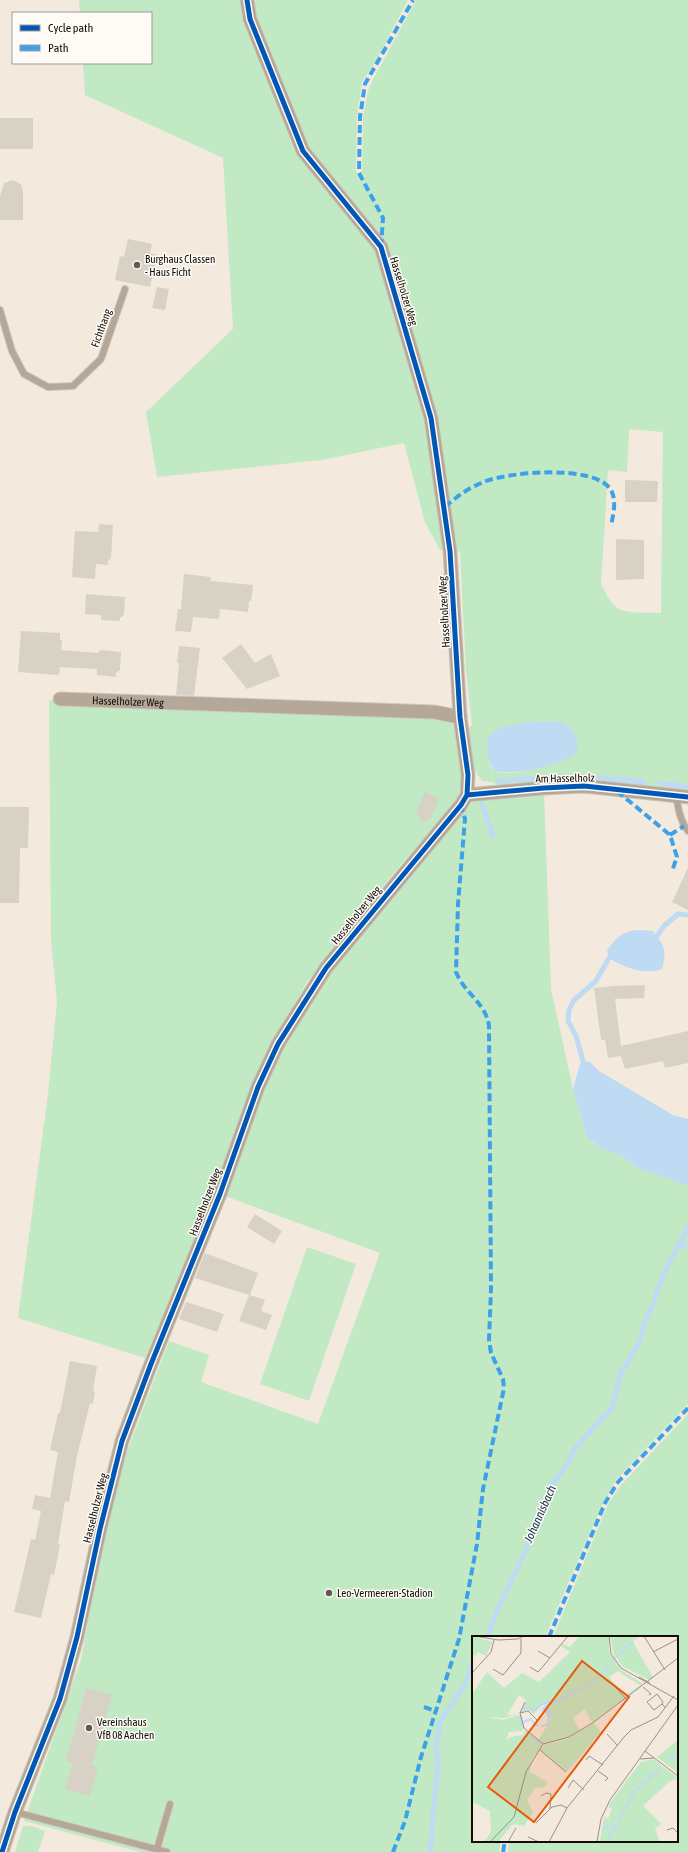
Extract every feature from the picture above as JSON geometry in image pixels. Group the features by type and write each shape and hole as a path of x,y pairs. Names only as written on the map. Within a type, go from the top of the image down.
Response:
{"street":[{"name":"Hasselholzer Weg","path":"2,1852 15,1812 60,1699 77,1637 100,1530 122,1441 151,1364 220,1194 258,1087 278,1044 326,968 461,805 467,795 468,775 460,717 450,550 431,418 381,247 303,151 250,19 246,0"},
{"name":"Hasselholzer Weg","path":"60,699 434,712 460,717"},
{"name":"Am Hasselholz","path":"467,795 584,786 682,796"}],"lane":[{"name":"Fichthang","path":"0,310 12,351 24,374 48,387 73,386 100,359 125,289"},
{"path":"682,796 680,812 684,826 688,831"},
{"path":"158,1849 170,1804"},
{"path":"15,1812 167,1852"}],"green space":[{"path":"79,0 240,0 243,18 293,147 309,153 255,17 252,0 408,0 376,61 362,82 357,117 356,172 362,175 363,117 369,87 416,0 688,0 688,791 500,786 492,782 482,781 473,768 468,728 472,725 466,672 460,551 440,550 425,522 404,443 322,460 157,477 146,412 233,329 223,158 85,95 83,64 152,64 152,12 80,12","holes":["629,429 663,432 661,613 621,610 612,603 601,584 608,470 627,472","557,721 560,761 518,772 501,773 494,770 492,767 490,762 488,741 490,735 506,727 530,722"]},
{"path":"49,700 442,717 453,721 459,753 461,775 460,786 458,797 454,806 405,860 354,922 307,982 286,1018 253,1086 215,1190 162,1321 145,1358 18,1318 48,1094 57,1002 51,940"},
{"path":"544,793 551,989 573,1089 587,1137 601,1148 623,1157 636,1167 688,1186 688,1404 616,1480 603,1503 545,1636 472,1636 472,1842 501,1842 499,1852 140,1852 24,1821 81,1660 106,1524 128,1449 169,1341 209,1355 201,1382 318,1424 380,1253 225,1196 265,1087 295,1024 321,980 459,813 474,801"},
{"path":"307,1247 356,1264 309,1401 260,1384"},
{"path":"688,1414 688,1852 508,1852 509,1842 678,1842 678,1636 553,1636 608,1504 622,1484"},
{"path":"23,1826 32,1826 45,1831 38,1852 15,1852"}],"water":[{"path":"557,721 567,726 576,736 577,752 564,760 534,769 514,772 495,771 487,753 487,747 488,738 496,730 522,723"},
{"path":"639,930 653,931 660,941 665,953 662,969 655,971 635,970 621,965 609,958 607,951 617,938 624,933"},
{"path":"589,1061 599,1071 673,1115 688,1119 688,1186 636,1167 623,1157 601,1148 587,1137 573,1089 580,1064"}],"building":[{"path":"0,118 33,118 33,149 0,149"},
{"path":"13,180 21,184 23,192 23,220 0,220 0,196 4,183"},
{"name":"Burghaus Classen - Haus Ficht","path":"128,239 152,244 150,253 157,255 150,287 115,280 120,256 124,257"},
{"path":"157,287 169,289 165,310 152,308"},
{"path":"625,480 658,481 657,502 625,502"},
{"path":"99,524 113,525 111,558 108,561 108,565 96,564 95,579 72,577 75,531 98,532"},
{"path":"616,539 644,540 644,579 616,580"},
{"path":"184,574 211,577 210,581 253,585 248,612 220,609 219,619 193,617 191,632 175,631 178,609 181,609"},
{"path":"86,594 125,597 124,615 120,618 120,621 101,620 101,615 85,614"},
{"path":"21,631 60,633 60,640 62,640 61,650 99,653 99,650 121,652 120,670 116,673 116,677 97,675 97,669 60,667 59,675 18,672"},
{"path":"241,644 255,663 271,654 280,676 247,689 222,658"},
{"path":"179,646 200,648 194,696 176,695"},
{"path":"425,792 439,798 431,818 424,823 416,812"},
{"path":"0,807 29,807 28,848 20,848 19,903 0,903"},
{"path":"688,868 688,910 672,902"},
{"path":"645,985 644,998 615,999 621,1046 688,1031 688,1063 665,1068 663,1061 625,1069 621,1056 608,1058 605,1040 601,1040 594,988"},
{"path":"255,1214 282,1231 274,1244 247,1227"},
{"path":"205,1253 258,1273 250,1295 265,1300 261,1311 272,1315 266,1330 239,1321 249,1295 195,1278"},
{"path":"186,1302 224,1314 217,1332 179,1319"},
{"path":"70,1361 97,1366 93,1391 95,1392 93,1404 90,1403 77,1456 69,1502 65,1501 58,1544 60,1545 54,1575 51,1574 41,1618 14,1612 31,1539 35,1540 41,1511 32,1509 35,1495 50,1498 58,1452 50,1450 58,1413 60,1413"},
{"name":"Vereinshaus VfB 08 Aachen","path":"86,1688 112,1695 92,1765 98,1767 90,1796 65,1789 73,1763 66,1761"}],"waterway":[{"path":"498,781 571,778 644,782"},
{"path":"660,783 688,787"},
{"path":"482,804 493,836"},
{"path":"652,939 657,936 664,926 678,914 688,915"},
{"path":"585,1068 576,1036 568,1021 569,1010 574,1000 596,981 609,958 613,956"},
{"name":"Johannisbach","path":"487,1636 501,1602 528,1546 552,1484 567,1465 575,1448 612,1408 621,1373 640,1341 645,1321 651,1309 663,1275 688,1227"},
{"path":"678,1247 688,1244"},
{"name":"Johannisbach","path":"430,1852 438,1761 436,1748 440,1722 465,1684 472,1665"}],"marked path":[{"path":"381,247 383,218 359,173 360,117 365,84 413,0"},
{"path":"445,507 469,489 486,481 532,473 571,473 588,476 602,482 611,490 614,499 611,526"},
{"path":"617,791 670,835 677,857 672,871"},
{"path":"393,1852 405,1821 421,1757 459,1639 477,1544 483,1489 504,1388 503,1379 491,1353 489,1340 491,1290 489,1026 484,1011 464,986 456,972 458,904 465,819 461,805"},
{"path":"670,835 684,826"},
{"path":"549,1636 605,1503 618,1482 688,1408"},
{"path":"424,1707 436,1711"},
{"path":"503,1852 505,1842"}],"cycle path":[{"path":"2,1852 15,1812 60,1699 77,1637 100,1529 122,1441 151,1364 220,1194 258,1087 278,1044 326,968 461,805 467,795 468,775 460,717 450,551 431,418 381,247 303,151 250,19 247,0"},
{"path":"467,795 584,786 688,797"}],"place":[{"name":"Burghaus Classen - Haus Ficht","path":"137,265"},
{"name":"Leo-Vermeeren-Stadion","path":"329,1593"},
{"name":"Vereinshaus VfB 08 Aachen","path":"89,1728"}]}
